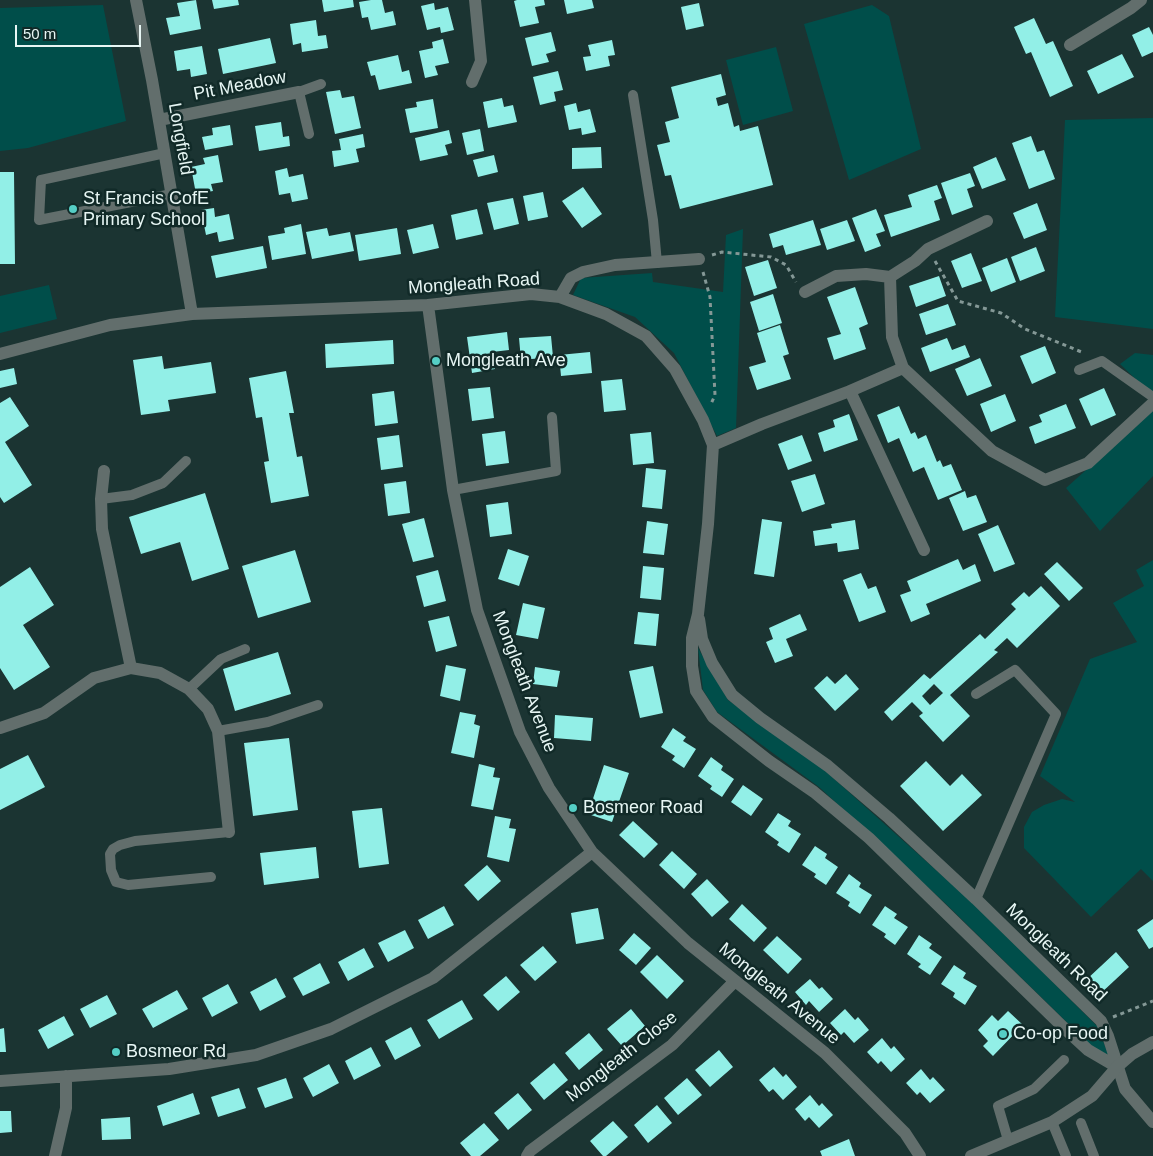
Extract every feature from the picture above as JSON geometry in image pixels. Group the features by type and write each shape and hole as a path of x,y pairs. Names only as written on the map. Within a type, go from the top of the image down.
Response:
{"street":[{"name":"Longfield","path":"136,0 165,153 192,314"},
{"path":"472,82 481,61 475,0"},
{"path":"1070,45 1141,0"},
{"name":"Pit Meadow","path":"159,120 299,92"},
{"path":"805,292 836,276 866,274 890,278 915,261 928,249 987,221"},
{"path":"560,297 571,278 583,272 615,265 699,259"},
{"path":"890,278 892,337 902,368 992,451 1045,480 1088,463 1153,403"},
{"name":"Mongleath Road","path":"0,354 110,325 192,314 428,305 531,294 560,297 606,314 646,336 675,370 704,420 713,444 708,524 698,614 692,638 692,666 696,691 713,717 814,792 869,838 1063,1028 1088,1050 1117,1067"},
{"name":"Mongleath Avenue","path":"428,305 454,490 477,610 520,732 549,788 592,852 688,943 825,1053 906,1133 920,1156"},
{"path":"713,444 850,391 902,368"},
{"path":"850,391 924,550"},
{"path":"104,471 101,499 102,530 131,668"},
{"name":"Mongleath Road","path":"698,614 702,639 712,663 732,695 760,718 828,766 889,818 976,898 1101,1021 1108,1036 1117,1067"},
{"path":"0,728 44,713 94,678 131,668 160,673 190,689 208,710 218,731 229,832"},
{"path":"0,1081 169,1069 256,1055 331,1029 433,978 592,852"},
{"name":"Mongleath Close","path":"527,1156 530,1151 672,1045 735,981"},
{"path":"971,1156 1052,1122 1092,1096 1117,1067 1132,1054 1153,1042"},
{"path":"1117,1067 1125,1089 1153,1122"},
{"path":"55,1156 66,1108 66,1076"}],"lane":[{"name":"Pit Meadow","path":"309,134 299,92 321,84"},
{"path":"633,95 658,262"},
{"path":"165,153 41,180 39,220 172,194"},
{"path":"1079,370 1102,361 1153,397"},
{"path":"454,490 556,471 552,418"},
{"path":"101,499 132,495 163,483 186,461"},
{"path":"190,689 221,659 245,649"},
{"path":"976,694 1015,670 1056,714 976,898"},
{"path":"218,731 268,722 318,705"},
{"path":"211,877 128,885 116,882 111,870 110,854 113,849 120,845 135,841 229,832"},
{"path":"1008,1140 998,1106 1034,1089 1064,1060"},
{"path":"1052,1122 1066,1156"},
{"path":"1081,1123 1094,1156"}],"path":[{"path":"928,249 958,301 1001,313 1025,329 1102,361"},
{"path":"704,420 714,395 710,297 699,259 722,252 771,257 786,265 793,279 805,292"},
{"path":"1101,1021 1153,1001"}],"shaded area":[{"path":"103,5 126,121 28,148 0,151 0,8"},
{"path":"872,5 889,16 921,149 849,180 804,24"},
{"path":"776,47 793,111 743,125 726,60"},
{"path":"1153,118 1153,329 1055,317 1065,120"},
{"path":"743,229 736,428 717,436 674,353 635,317 573,295 581,278 652,273 653,282 723,292 726,235"},
{"path":"49,285 57,319 0,333 0,296"},
{"path":"1135,353 1153,355 1153,396 1120,364"},
{"path":"1153,410 1153,476 1100,531 1066,488"},
{"path":"1153,560 1153,881 1141,869 1091,917 1024,848 1024,827 1032,812 1044,805 1062,799 1075,802 1040,776 1090,659 1137,642 1113,603 1144,586 1136,570"},
{"path":"698,648 728,700 822,768 974,904 1097,1026 1109,1056 1089,1044 945,903 819,787 717,712 703,690"}],"building":[{"path":"196,0 201,29 170,35 166,18 180,16 177,3"},
{"path":"212,0 238,0 239,5 214,9"},
{"path":"322,0 353,0 354,7 324,12"},
{"path":"382,0 385,13 393,11 396,25 371,30 368,17 362,18 359,2"},
{"path":"544,0 545,5 535,7 539,23 520,27 514,1"},
{"path":"564,0 592,0 594,8 567,14"},
{"path":"434,3 435,10 448,7 454,30 441,33 440,27 427,30 421,6"},
{"path":"699,3 704,26 686,30 681,7"},
{"path":"1034,18 1046,44 1053,41 1073,86 1050,97 1031,52 1026,54 1014,27"},
{"path":"316,20 318,36 326,35 328,48 302,52 301,43 293,45 290,24"},
{"path":"1149,27 1153,35 1153,52 1142,57 1132,35"},
{"path":"551,32 556,51 546,54 549,62 532,66 525,38"},
{"path":"270,38 276,63 223,74 218,49"},
{"path":"443,39 449,63 435,66 438,75 425,78 419,51 433,48 432,42"},
{"path":"612,40 615,55 608,56 610,66 586,71 583,57 591,56 588,45"},
{"path":"202,46 207,74 191,77 190,69 177,71 174,51"},
{"path":"1122,54 1134,77 1098,94 1087,71"},
{"path":"398,55 402,72 409,70 412,83 379,90 375,75 371,76 367,62"},
{"path":"558,71 563,90 554,92 556,101 540,105 533,77"},
{"path":"721,74 726,95 716,98 718,106 728,103 734,127 739,125 740,131 758,126 773,185 680,209 671,175 665,176 657,145 670,142 665,122 679,118 671,87"},
{"path":"340,90 342,98 354,96 361,128 335,134 326,92"},
{"path":"502,98 504,107 513,105 517,122 488,128 483,102"},
{"path":"433,99 438,128 410,133 405,109 417,107 416,102"},
{"path":"576,103 578,112 590,109 596,132 582,135 581,128 569,130 564,106"},
{"path":"281,122 283,137 289,136 290,146 259,151 255,126"},
{"path":"230,125 233,145 205,150 202,137 213,135 212,128"},
{"path":"480,129 484,151 467,155 462,133"},
{"path":"449,130 452,143 445,145 448,155 420,161 415,138"},
{"path":"363,134 365,147 356,149 359,162 334,167 332,151 341,150 339,139"},
{"path":"1031,136 1037,152 1044,150 1055,179 1029,189 1012,143"},
{"path":"601,147 602,168 572,169 572,148"},
{"path":"218,155 223,182 211,184 213,191 196,194 191,167 205,164 203,158"},
{"path":"494,155 498,172 478,177 473,160"},
{"path":"996,157 1006,180 982,189 973,167"},
{"path":"287,168 289,177 303,174 308,199 292,202 290,193 279,195 275,171"},
{"path":"0,172 14,172 15,264 0,264"},
{"path":"970,173 975,186 967,189 973,207 952,215 941,183"},
{"path":"937,185 942,198 934,201 940,220 891,237 884,215 912,207 908,195"},
{"path":"583,187 602,214 582,228 562,201"},
{"path":"543,192 548,217 528,221 523,196"},
{"path":"513,198 519,224 494,230 487,203"},
{"path":"1037,203 1047,230 1024,239 1013,213"},
{"path":"214,208 215,217 229,214 234,239 219,242 217,232 206,235 201,210"},
{"path":"477,209 483,234 456,240 451,215"},
{"path":"876,209 885,231 876,234 881,246 865,252 852,218"},
{"path":"813,220 821,245 786,255 783,245 773,248 769,234"},
{"path":"847,220 855,241 827,250 820,229"},
{"path":"301,224 306,254 272,260 268,236 285,233 284,228"},
{"path":"433,224 439,248 413,254 407,230"},
{"path":"327,228 329,236 350,232 354,251 312,259 306,232"},
{"path":"397,228 401,254 359,261 355,235"},
{"path":"263,246 267,268 216,278 211,256"},
{"path":"1036,247 1045,271 1020,281 1011,257"},
{"path":"971,253 982,281 962,288 951,261"},
{"path":"1007,258 1016,282 991,292 982,268"},
{"path":"768,260 777,288 754,296 745,267"},
{"path":"939,276 946,296 916,307 909,286"},
{"path":"855,287 868,324 859,328 866,349 834,360 827,338 841,334 827,297"},
{"path":"773,294 782,323 759,331 750,302"},
{"path":"948,304 956,325 926,335 919,314"},
{"path":"780,325 789,354 783,356 791,379 757,390 749,367 766,362 757,333"},
{"path":"507,332 509,350 492,352 495,369 472,373 467,337"},
{"path":"551,336 553,357 521,360 519,338"},
{"path":"947,338 952,350 965,345 970,357 930,372 921,348"},
{"path":"393,340 394,364 326,368 325,344"},
{"path":"1045,346 1056,373 1032,384 1020,356"},
{"path":"590,352 592,373 561,376 559,355"},
{"path":"162,356 164,369 211,362 216,393 168,400 170,411 141,415 133,360"},
{"path":"980,358 992,386 967,396 955,369"},
{"path":"14,368 17,384 0,388 0,371"},
{"path":"286,371 294,413 289,413 297,457 302,456 309,496 271,503 264,462 269,461 262,417 256,418 249,378"},
{"path":"622,379 626,410 604,412 601,381"},
{"path":"490,387 494,418 472,421 468,389"},
{"path":"1104,388 1116,415 1091,426 1079,399"},
{"path":"394,391 398,423 375,426 372,394"},
{"path":"1005,394 1016,421 991,432 980,404"},
{"path":"10,397 29,426 5,442 32,485 4,503 0,497 0,403"},
{"path":"1066,404 1076,428 1035,444 1029,427 1042,422 1039,415"},
{"path":"899,406 911,434 915,432 918,439 926,435 937,462 940,460 943,467 951,464 962,490 938,500 924,467 913,472 899,438 888,443 877,415"},
{"path":"849,414 858,440 824,452 818,433 835,427 833,420"},
{"path":"505,431 509,463 486,466 482,434"},
{"path":"651,432 654,463 633,465 630,434"},
{"path":"399,435 403,467 381,470 377,438"},
{"path":"802,435 812,461 788,470 778,444"},
{"path":"646,468 666,470 662,509 642,507"},
{"path":"815,474 825,504 802,512 791,481"},
{"path":"406,481 410,513 388,516 384,484"},
{"path":"965,491 967,498 976,495 987,522 963,531 949,498"},
{"path":"205,493 229,569 192,581 180,542 141,554 129,517"},
{"path":"508,502 512,534 490,537 486,505"},
{"path":"424,518 434,557 413,562 402,524"},
{"path":"762,519 782,522 774,577 754,574"},
{"path":"855,520 859,549 838,552 837,543 815,546 813,531 832,528 831,524"},
{"path":"647,521 668,524 664,555 643,553"},
{"path":"998,525 1015,564 994,572 978,534"},
{"path":"508,549 529,556 519,586 498,579"},
{"path":"295,550 311,602 258,618 242,566"},
{"path":"958,559 963,570 975,564 981,581 926,604 930,614 911,622 900,595 911,591 907,581"},
{"path":"1057,562 1083,588 1069,601 1044,574"},
{"path":"643,566 664,568 661,600 640,598"},
{"path":"30,567 54,605 23,625 50,667 14,690 0,668 0,587"},
{"path":"438,570 446,601 424,607 416,576"},
{"path":"861,573 868,589 876,586 886,612 859,622 843,580"},
{"path":"1041,586 1060,606 1017,648 1007,638 994,650 998,652 950,695 970,716 943,742 919,716 923,713 912,702 892,721 884,712 924,674 930,679 980,634 985,639 1016,609 1011,604 1024,592 1029,597","holes":["934,684 943,693 930,705 922,696"]},
{"path":"523,603 545,608 538,639 516,635"},
{"path":"638,612 659,614 656,646 634,644"},
{"path":"800,614 807,630 786,639 793,656 775,663 766,642 773,639 769,628"},
{"path":"449,616 457,646 436,652 428,621"},
{"path":"278,652 291,694 235,711 223,669"},
{"path":"446,665 466,669 460,701 440,696"},
{"path":"653,666 663,713 640,718 629,671"},
{"path":"535,667 560,671 557,687 533,684"},
{"path":"846,674 859,689 835,711 814,688 827,676 835,684"},
{"path":"460,712 476,715 474,724 480,726 474,758 451,753"},
{"path":"555,715 593,718 591,741 554,738"},
{"path":"673,728 686,737 683,741 696,749 684,768 672,760 675,756 661,747"},
{"path":"289,738 298,810 253,816 244,743"},
{"path":"28,755 45,787 0,810 0,769"},
{"path":"711,757 723,766 721,770 734,779 722,797 710,789 712,786 698,776"},
{"path":"926,761 950,786 962,774 982,795 943,831 900,786"},
{"path":"479,764 495,768 493,777 500,778 493,810 471,806"},
{"path":"604,765 629,773 612,822 588,814"},
{"path":"743,785 763,799 751,816 731,802"},
{"path":"382,808 389,864 359,868 352,811"},
{"path":"778,813 791,821 788,826 801,834 789,853 777,845 779,842 765,832"},
{"path":"495,816 511,819 509,828 516,829 509,862 487,857"},
{"path":"633,821 658,844 644,858 619,835"},
{"path":"815,846 827,854 825,858 838,867 826,885 814,877 816,874 802,865"},
{"path":"316,847 319,878 264,885 260,853"},
{"path":"672,851 697,874 684,889 659,865"},
{"path":"487,865 501,881 478,901 464,885"},
{"path":"849,874 861,883 859,887 872,895 860,914 848,906 850,902 836,893"},
{"path":"707,879 729,902 712,917 691,894"},
{"path":"742,904 767,928 754,942 729,919"},
{"path":"444,906 454,925 428,939 418,920"},
{"path":"885,906 897,914 894,918 908,927 895,945 884,937 886,934 872,925"},
{"path":"598,908 604,939 576,944 571,913"},
{"path":"1153,919 1153,947 1149,949 1137,930"},
{"path":"405,930 414,948 388,962 378,943"},
{"path":"634,933 651,948 636,965 619,950"},
{"path":"919,935 932,944 929,948 942,957 930,975 918,967 921,964 907,954"},
{"path":"777,936 802,959 788,974 763,950"},
{"path":"543,946 557,962 535,981 520,965"},
{"path":"364,948 374,967 348,981 338,962"},
{"path":"1116,952 1129,967 1100,994 1086,980"},
{"path":"657,955 684,981 667,999 640,972"},
{"path":"320,963 330,983 303,996 293,978"},
{"path":"954,965 966,973 963,978 977,986 965,1005 953,997 955,993 941,984"},
{"path":"506,976 520,992 498,1011 483,995"},
{"path":"276,978 286,997 260,1011 250,992"},
{"path":"810,979 819,989 822,987 833,999 819,1012 809,1001 806,1005 795,992"},
{"path":"228,984 238,1003 212,1017 202,998"},
{"path":"177,990 188,1009 153,1028 142,1009"},
{"path":"107,995 117,1014 90,1028 80,1009"},
{"path":"462,1000 473,1019 439,1039 427,1020"},
{"path":"631,1009 645,1026 622,1046 607,1029"},
{"path":"845,1009 855,1020 858,1017 869,1030 854,1043 844,1032 841,1035 830,1023"},
{"path":"1008,1011 1023,1025 993,1056 983,1046 988,1041 978,1030 992,1015 998,1021"},
{"path":"64,1016 74,1035 48,1049 38,1030"},
{"path":"411,1027 421,1046 395,1060 385,1041"},
{"path":"4,1028 6,1052 0,1052 0,1029"},
{"path":"589,1033 603,1050 579,1070 565,1053"},
{"path":"882,1038 891,1049 894,1046 905,1059 891,1072 881,1061 878,1064 867,1052"},
{"path":"371,1047 381,1066 354,1080 345,1061"},
{"path":"719,1050 733,1067 710,1087 695,1070"},
{"path":"554,1063 568,1080 544,1100 530,1083"},
{"path":"329,1064 339,1083 313,1097 303,1078"},
{"path":"774,1067 783,1077 786,1074 797,1087 783,1100 773,1089 769,1092 759,1080"},
{"path":"921,1069 930,1080 933,1077 945,1090 930,1103 920,1092 917,1095 906,1083"},
{"path":"286,1078 293,1098 265,1108 257,1088"},
{"path":"687,1078 702,1095 678,1115 664,1098"},
{"path":"239,1088 246,1108 218,1117 211,1097"},
{"path":"193,1093 200,1114 163,1126 157,1106"},
{"path":"518,1093 532,1110 508,1130 494,1113"},
{"path":"810,1095 819,1106 822,1103 833,1115 819,1128 809,1117 805,1121 795,1109"},
{"path":"657,1105 672,1123 648,1143 634,1125"},
{"path":"0,1111 11,1111 12,1132 0,1133"},
{"path":"130,1117 131,1139 102,1140 101,1119"},
{"path":"613,1121 628,1137 606,1156 603,1156 590,1141"},
{"path":"484,1123 499,1140 480,1156 471,1156 460,1143"},
{"path":"849,1139 855,1156 822,1156 820,1151"}],"place":[{"name":"St Francis CofE Primary School","path":"73,209"},
{"name":"Mongleath Ave","path":"436,361"},
{"name":"Bosmeor Road","path":"573,808"},
{"name":"Co-op Food","path":"1003,1034"},
{"name":"Bosmeor Rd","path":"116,1052"}]}
